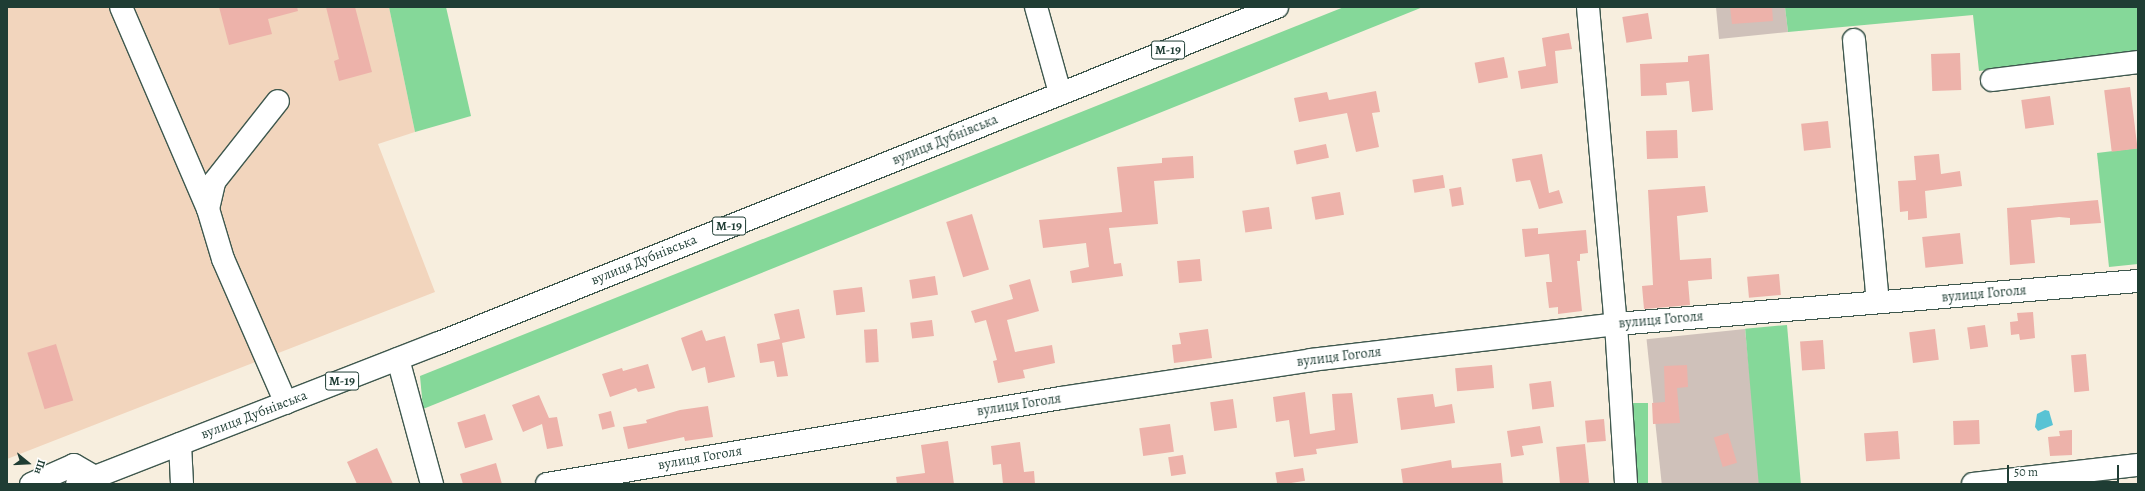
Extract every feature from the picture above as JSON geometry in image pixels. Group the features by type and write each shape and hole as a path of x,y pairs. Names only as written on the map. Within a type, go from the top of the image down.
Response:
{"main road":[{"path":"122,7 208,209 223,259 286,403"},
{"path":"1036,7 1060,93"},
{"name":"вулиця Дубнівська","path":"86,480 398,359 1277,7"},
{"path":"1588,7 1616,324 1626,484"},
{"path":"1854,40 1878,302"},
{"path":"1992,80 2138,62"},
{"path":"208,209 214,182 278,101"},
{"name":"вулиця Гоголя","path":"548,484 1061,398 1311,360 1616,324 2138,281"},
{"path":"398,359 432,484"},
{"path":"180,444 182,484"},
{"path":"31,484 74,465 86,480"},
{"path":"1973,484 2138,465"}],"shaded area":[{"path":"7,7 389,7 415,132 378,144 435,292 7,459"},
{"path":"1716,7 1785,7 1788,32 1719,39"},
{"path":"1745,329 1761,484 1662,484 1647,339"}],"green space":[{"path":"389,7 446,7 471,116 415,132"},
{"path":"1344,7 1423,7 423,409 420,376"},
{"path":"1785,7 2138,7 2138,52 1979,71 1973,15 1788,32"},
{"path":"2138,148 2138,264 2109,267 2097,153"},
{"path":"1787,325 1801,484 1759,484 1745,329"},
{"path":"1631,403 1648,403 1648,484 1631,484"}],"water":[{"path":"2045,410 2049,411 2053,425 2038,431 2035,427 2037,414"}],"building":[{"path":"219,7 297,7 298,11 268,19 272,34 229,45"},
{"path":"326,7 355,7 372,72 339,81 334,61 339,59"},
{"path":"1730,7 1772,7 1773,21 1732,24"},
{"path":"1648,13 1652,39 1626,43 1622,17"},
{"path":"1569,33 1572,49 1555,51 1558,83 1521,89 1518,71 1546,66 1542,38"},
{"path":"1960,53 1961,90 1932,91 1931,54"},
{"path":"1709,54 1713,110 1692,112 1689,81 1666,83 1667,95 1641,96 1640,64 1688,62 1688,56"},
{"path":"1504,57 1508,78 1479,83 1475,63"},
{"path":"2130,87 2138,149 2112,152 2104,90"},
{"path":"1376,91 1380,112 1372,113 1379,147 1356,152 1347,113 1299,122 1294,98 1327,92 1329,100"},
{"path":"2050,96 2054,125 2025,129 2021,100"},
{"path":"1828,121 1831,148 1804,151 1801,124"},
{"path":"1677,130 1678,158 1647,159 1646,131"},
{"path":"1326,144 1329,158 1297,165 1294,151"},
{"path":"1542,154 1549,193 1559,190 1563,203 1539,209 1530,180 1516,182 1512,159"},
{"path":"1939,154 1941,174 1960,171 1962,186 1925,191 1927,218 1908,220 1908,211 1900,212 1898,181 1916,180 1914,156"},
{"path":"1193,156 1194,178 1154,181 1158,224 1109,228 1114,264 1121,263 1123,276 1072,283 1070,271 1089,267 1086,243 1043,248 1039,220 1122,212 1117,167 1162,163 1162,158"},
{"path":"1443,175 1445,188 1414,193 1412,180"},
{"path":"1705,186 1708,212 1677,216 1680,260 1711,258 1712,279 1688,281 1690,305 1644,309 1642,286 1653,285 1648,190"},
{"path":"1461,187 1464,205 1452,207 1449,189"},
{"path":"1340,192 1344,215 1315,220 1311,197"},
{"path":"2098,200 2101,223 2070,225 2070,218 2059,217 2031,220 2035,263 2010,265 2007,208"},
{"path":"1269,207 1272,229 1245,233 1242,211"},
{"path":"972,214 989,269 963,277 946,222"},
{"path":"1538,228 1538,234 1586,230 1588,253 1580,254 1580,261 1577,261 1582,311 1558,314 1558,307 1549,308 1546,282 1552,282 1549,254 1525,257 1522,229"},
{"path":"1960,233 1963,264 1925,268 1922,237"},
{"path":"1200,259 1202,281 1179,283 1177,261"},
{"path":"1779,274 1781,295 1749,298 1747,277"},
{"path":"935,276 938,295 912,299 909,280"},
{"path":"1030,279 1039,311 1007,320 1015,352 1052,345 1055,363 1023,370 1025,378 998,383 993,361 997,360 986,320 975,323 971,311 1013,299 1009,285"},
{"path":"862,287 865,312 836,315 833,291"},
{"path":"799,309 805,338 782,343 788,376 777,377 774,361 760,363 757,344 780,339 774,314"},
{"path":"2033,312 2035,338 2020,340 2019,334 2011,335 2010,322 2018,321 2017,313"},
{"path":"932,320 934,336 912,339 910,323"},
{"path":"1985,325 1988,347 1970,349 1967,328"},
{"path":"877,329 879,362 866,363 864,330"},
{"path":"1208,329 1212,358 1174,363 1172,345 1181,344 1179,333"},
{"path":"1935,329 1939,360 1913,363 1909,332"},
{"path":"702,330 706,341 725,336 735,377 708,383 705,367 692,371 681,338"},
{"path":"1823,340 1825,369 1802,371 1800,342"},
{"path":"56,344 73,400 45,409 27,353"},
{"path":"2086,354 2089,391 2074,392 2071,355"},
{"path":"648,364 655,388 638,392 636,388 610,397 602,374 622,368 623,371"},
{"path":"1492,365 1494,388 1457,391 1455,368"},
{"path":"1687,365 1688,387 1677,388 1680,423 1653,424 1652,403 1665,402 1664,366"},
{"path":"1551,381 1554,407 1532,409 1529,384"},
{"path":"1305,392 1310,434 1335,430 1332,394 1352,393 1358,443 1316,449 1317,454 1294,457 1289,420 1276,422 1273,397"},
{"path":"1433,394 1435,407 1452,404 1455,423 1401,430 1397,398"},
{"path":"539,395 549,418 557,417 563,446 547,449 542,424 523,432 512,405"},
{"path":"1233,399 1237,428 1214,431 1210,402"},
{"path":"708,406 713,437 685,441 684,437 628,449 623,427 647,423 646,420 680,410"},
{"path":"611,411 615,427 602,430 598,414"},
{"path":"485,414 493,440 465,448 457,422"},
{"path":"1604,419 1606,441 1587,443 1585,421"},
{"path":"1979,420 1980,444 1954,445 1953,421"},
{"path":"1170,424 1174,452 1143,456 1139,428"},
{"path":"1540,426 1543,443 1522,446 1524,455 1511,457 1507,431"},
{"path":"2072,430 2072,455 2050,456 2048,437 2060,436 2059,431"},
{"path":"1898,431 1900,459 1866,461 1864,433"},
{"path":"1728,433 1737,463 1723,467 1714,437"},
{"path":"948,441 954,484 897,484 896,477 925,473 921,445"},
{"path":"1020,442 1024,472 1034,471 1035,484 1003,484 1001,464 993,465 991,446"},
{"path":"1585,444 1589,483 1560,484 1556,447"},
{"path":"377,448 393,484 357,484 347,462"},
{"path":"1183,455 1186,474 1171,476 1168,457"},
{"path":"1451,460 1452,468 1501,463 1503,484 1403,484 1401,469"},
{"path":"496,463 502,484 463,484 460,474"},
{"path":"1303,468 1305,481 1277,484 1275,472"}]}
